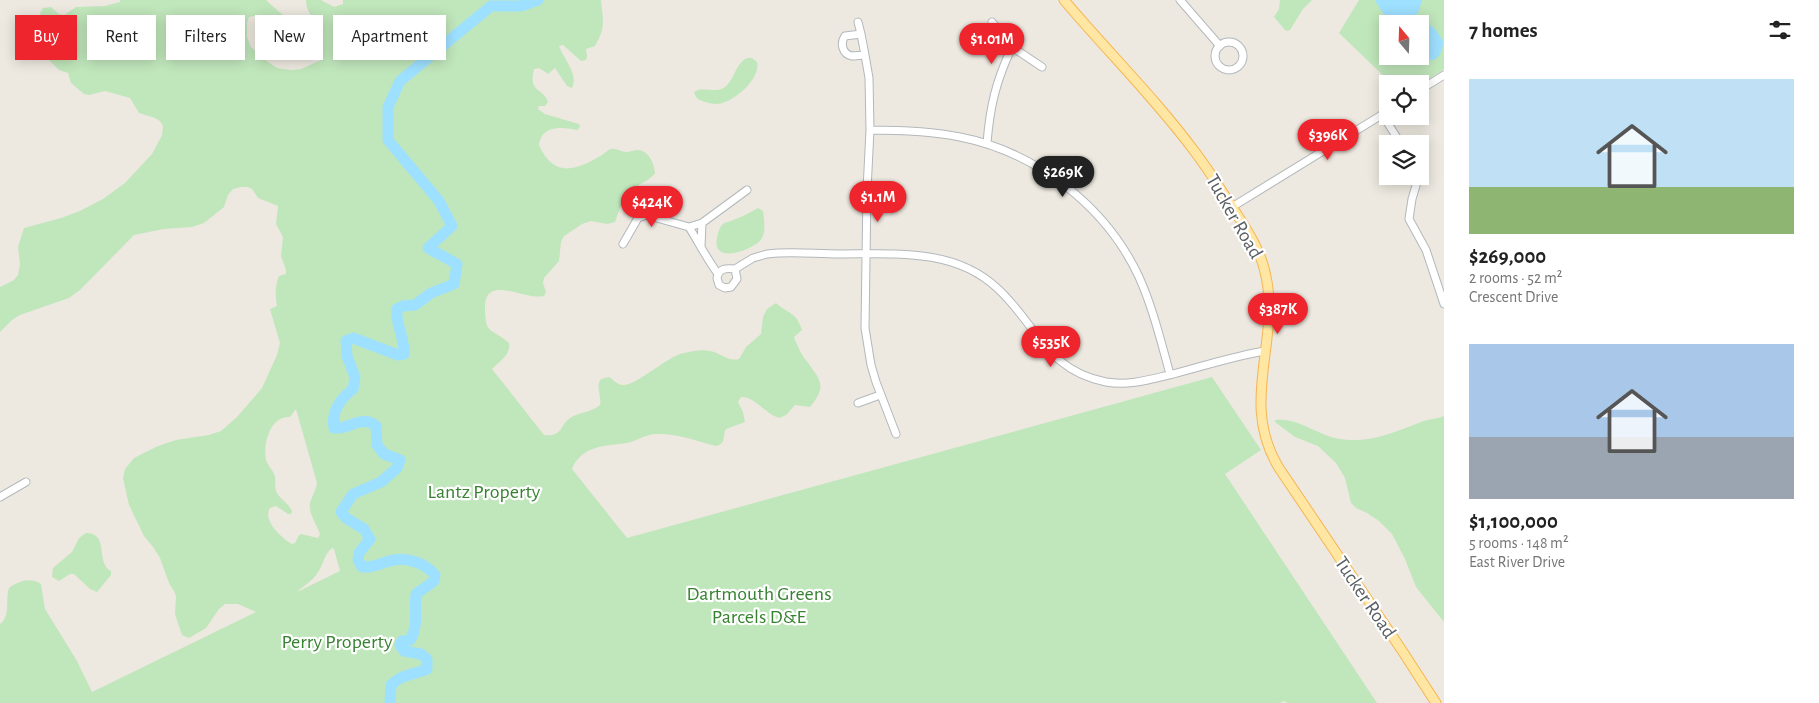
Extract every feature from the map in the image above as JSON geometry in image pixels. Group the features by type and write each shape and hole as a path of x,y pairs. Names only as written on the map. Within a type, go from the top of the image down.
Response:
{"main road":[{"name":"Tucker Road","path":"1064,0 1178,130 1204,163 1256,248 1266,274 1268,309 1261,392 1261,418 1271,455 1436,703"}],"street":[{"path":"1180,0 1220,46"},
{"path":"858,22 869,78 870,130 865,328 871,365 880,395 896,434"},
{"path":"992,22 1012,47 1042,67"},
{"path":"861,34 845,36 842,46 848,54 865,55"},
{"path":"987,144 994,94 1012,47"},
{"path":"1429,84 1444,75"},
{"path":"1232,207 1379,116"},
{"path":"870,130 938,134 987,144 1024,159 1055,178 1087,206 1118,240 1143,287 1170,374"},
{"path":"1415,185 1409,219 1426,250 1444,304"},
{"path":"622,244 638,218 646,215 689,227 702,223 747,190"},
{"path":"702,223 702,246"},
{"path":"689,227 702,246 706,258 718,274"},
{"path":"735,269 737,279 729,288 723,288 719,285 716,279 724,268 735,269 753,258 767,254 867,253 939,258 971,269 1005,295 1055,358 1069,368 1086,376 1105,381 1126,383 1150,380 1265,351"},
{"path":"858,403 880,395"},
{"path":"0,497 26,482"}],"green space":[{"path":"120,0 266,0 283,15 255,15 249,17 247,37 251,47 255,51 255,60 265,60 277,68 292,70 301,69 323,60 323,15 312,15 306,5 306,0 321,0 334,7 343,4 343,0 601,0 602,29 595,46 586,49 586,60 581,61 563,45 559,46 572,72 574,83 572,88 567,86 555,68 548,74 539,68 534,69 534,86 546,97 548,102 545,106 539,106 538,109 545,114 579,124 580,127 577,130 559,128 548,131 541,138 539,145 545,156 552,163 559,167 567,168 584,165 611,149 626,152 642,151 650,158 655,173 627,196 615,222 607,224 591,221 582,224 564,236 561,242 559,261 544,278 543,283 546,292 544,296 536,297 499,290 492,292 487,297 485,307 486,323 490,330 509,343 507,354 492,369 544,435 555,434 558,433 570,418 593,410 600,405 599,382 601,379 609,377 622,385 634,382 674,357 695,351 710,351 731,359 739,359 746,347 761,334 763,317 767,309 776,303 795,316 800,324 802,330 794,337 798,348 820,383 819,393 810,407 795,405 786,415 779,418 751,400 741,397 738,402 745,422 726,429 722,443 716,446 679,436 656,434 627,443 595,448 582,455 572,469 627,538 1212,377 1261,450 1225,474 1377,703 1287,703 1285,701 1279,703 0,703 0,624 7,612 9,588 17,583 29,580 41,584 45,609 77,661 92,692 256,612 238,604 225,604 219,609 206,628 189,638 182,635 175,614 176,596 160,558 144,536 129,505 123,478 125,469 134,458 158,446 176,440 209,435 221,431 237,417 262,388 277,355 280,343 270,309 277,306 276,291 279,276 286,274 281,256 283,237 276,224 278,206 258,198 252,189 248,187 233,189 228,195 224,207 204,223 192,227 164,229 134,235 80,290 69,298 20,315 0,332 0,287 14,280 18,275 20,264 18,247 24,228 61,218 103,199 125,183 152,154 162,135 163,126 160,121 139,113 130,98 105,91 89,95 84,94 71,83 68,73 59,70 49,60 77,60 77,15 64,15 76,7 105,6 120,2","holes":["296,409 317,483 310,507 311,515 320,534 318,538 301,534 295,543 292,544 274,529 269,518 270,508 276,506 288,514 291,514 292,511 276,491 274,475 266,460 265,453 269,432 273,426 277,421 290,417","332,548 334,549 340,571 297,592 316,575 327,553"]},
{"path":"1280,0 1312,0 1303,9 1290,30 1286,31 1274,17 1279,9"},
{"path":"1359,0 1444,0 1444,69 1429,79 1429,75 1383,75 1339,33"},
{"path":"51,7 59,14 64,15 40,15 40,13 43,8"},
{"path":"747,58 752,58 757,62 757,69 755,76 738,95 717,104 705,102 697,98 694,92 697,90 717,90 725,87 740,64"},
{"path":"758,208 763,211 764,225 764,232 759,242 736,253 721,252 717,247 717,238 722,225"},
{"path":"1444,416 1444,622 1416,587 1405,559 1392,534 1379,521 1356,508 1351,503 1345,478 1336,463 1318,446 1295,437 1275,422 1275,420 1298,423 1335,438 1358,440 1379,437"},
{"path":"86,533 93,534 98,538 104,562 111,571 111,575 97,592 90,589 74,574 70,574 59,581 52,577 53,568 72,552 79,538"}],"water":[{"path":"1375,0 1422,0 1416,15 1385,15"},
{"path":"1429,26 1436,30 1443,41 1439,55 1433,60 1429,60"}],"waterway":[{"path":"390,703 391,685 395,681 427,669 427,659 421,654 404,651 400,645 402,641 410,640 413,635 416,594 434,581 435,575 422,565 399,559 371,567 362,567 358,560 359,553 370,539 364,529 346,518 341,512 353,494 381,482 397,468 400,460 384,454 377,445 376,426 371,423 361,422 334,428 333,422 335,411 340,401 353,389 355,377 347,356 346,341 353,338 398,355 404,354 397,320 397,309 403,306 415,305 431,293 454,284 457,264 428,248 452,226 439,201 388,140 388,107 400,81 491,6 521,6 538,0"}],"park label":[{"name":"Lantz Property","path":"484,491"},
{"name":"Dartmouth Greens Parcels D&E","path":"759,604"},
{"name":"Perry Property","path":"337,641"}]}
